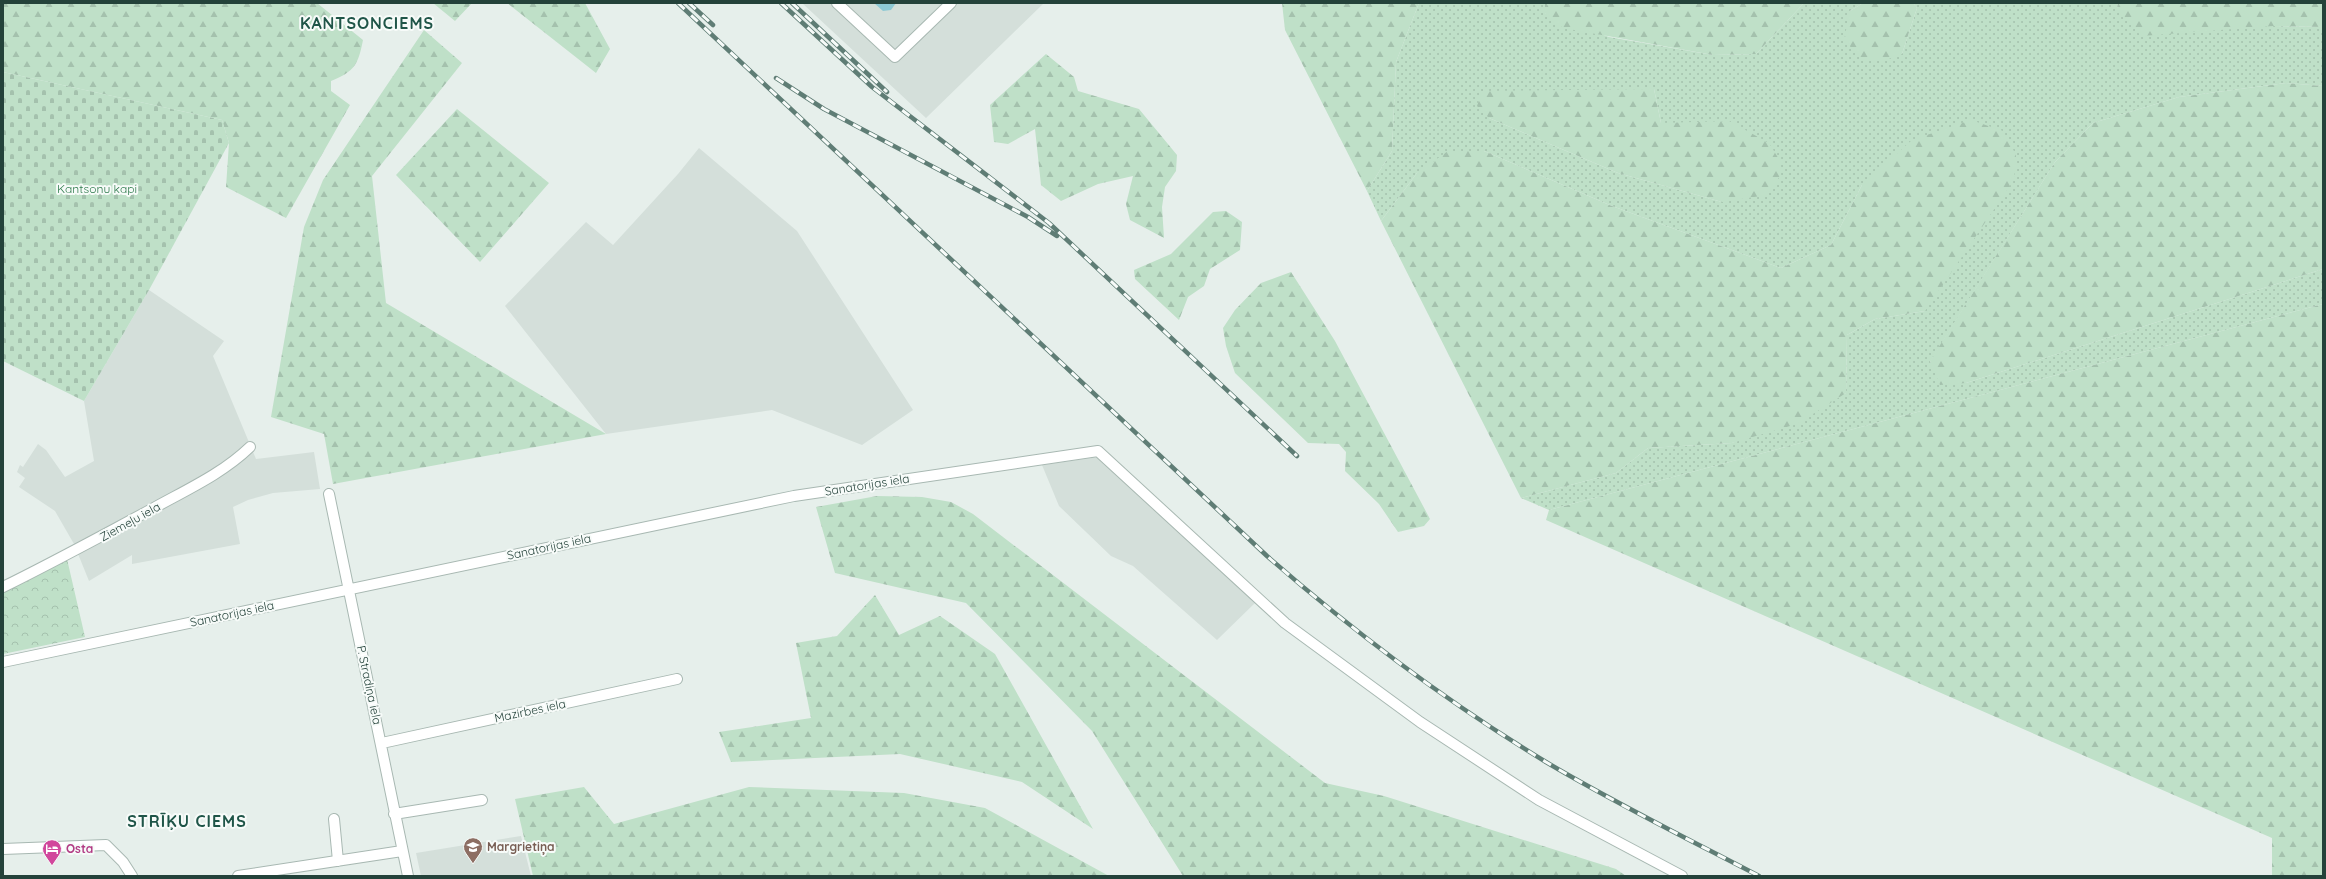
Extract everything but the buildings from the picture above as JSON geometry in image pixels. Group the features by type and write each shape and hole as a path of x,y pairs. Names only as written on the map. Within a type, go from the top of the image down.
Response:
{"street":[{"path":"837,3 895,57 951,3"},
{"name":"Ziemeļu iela","path":"3,587 67,556 198,484 226,468 250,447"},
{"name":"Sanatorijas iela","path":"3,662 794,496 1098,450 1285,623 1420,722 1539,800 1682,876"},
{"name":"P. Stradiņa iela","path":"329,494 348,590 382,743 394,814 408,876"},
{"name":"Mazirbes iela","path":"382,743 677,679"},
{"path":"394,814 482,800"},
{"path":"334,819 338,862"},
{"path":"3,849 106,845 123,862 132,876"},
{"path":"238,876 304,871 338,862 402,851"}],"shaded area":[{"path":"802,3 1044,3 926,118"},
{"path":"699,148 797,231 913,410 862,445 772,410 606,434 505,306 586,222 613,245 678,174"},
{"path":"149,290 224,341 213,356 256,459 314,452 320,489 273,493 248,500 233,507 240,544 132,564 132,555 89,581 74,544 55,511 19,487 25,478 17,472 20,465 23,467 38,444 46,450 65,477 94,461 84,401"},
{"path":"1099,457 1256,602 1217,640 1133,566 1111,556 1059,506 1042,465"},
{"name":"Margrietiņa","path":"521,836 531,876 421,876 416,853"}],"green space":[{"path":"3,3 317,3 363,40 359,56 354,66 345,74 331,81 331,91 350,105 286,218 226,187 229,143 222,120 3,72"},
{"path":"433,3 472,3 455,21"},
{"path":"507,3 585,3 610,49 596,73"},
{"path":"1282,3 1419,3 1396,62 1392,151 1367,191 1285,30"},
{"path":"1419,3 1545,3 1545,13 1609,37 1713,55 1756,54 1804,3 1863,3 1850,11 1902,54 1917,8 1913,3 2118,3 2117,8 2273,26 2323,27 2323,86 2286,83 2179,97 2093,123 2055,162 1930,362 1966,383 2323,269 2323,304 1549,510 1521,498 1616,473 1648,448 1732,443 1846,393 1847,335 1875,319 1925,311 1862,185 1831,245 1781,268 1612,206 1484,151 1417,173 1381,221 1367,191 1392,151 1396,62","holes":["1654,89 1661,123 1722,202 1618,173 1489,118"]},
{"path":"1545,3 1804,3 1756,54 1713,55 1563,28 1545,13"},
{"path":"1863,3 1913,3 1917,8 1902,54 1883,61 1862,59 1844,40 1850,11"},
{"path":"2118,3 2323,3 2323,27 2273,26 2141,36 2117,8"},
{"path":"424,30 462,63 372,176 386,303 606,434 333,484 324,434 271,417 304,227 323,180"},
{"path":"1046,54 1074,77 1078,91 1139,109 1177,155 1176,171 1165,187 1162,207 1164,238 1130,220 1126,204 1133,176 1098,184 1061,201 1041,185 1035,129 1008,144 994,142 990,105"},
{"name":"Kantsonu kapi","path":"3,72 222,120 229,143 149,290 84,401 3,361"},
{"path":"2286,83 2323,86 2323,269 1966,383 1940,385 1930,361 2055,162 2093,123 2179,97"},
{"path":"1654,89 1661,123 1729,121 1769,143 1780,161 1780,176 1767,195 1722,202 1618,173 1489,118 1477,106 1482,91"},
{"path":"457,109 549,183 480,262 396,175"},
{"path":"1971,120 2003,131 2016,155 2014,180 1925,311 1875,319 1847,335 1846,393 1797,424 1732,443 1648,448 1616,473 1521,498 1381,221 1417,173 1448,151 1484,151 1612,206 1781,268 1831,245 1862,185 1912,140"},
{"path":"1226,211 1242,222 1240,250 1210,269 1204,286 1188,297 1179,320 1135,279 1134,270 1171,254 1213,212"},
{"path":"1291,272 1335,341 1430,519 1424,526 1398,532 1379,504 1345,471 1346,452 1339,444 1308,443 1235,373 1226,346 1223,328 1235,310 1261,283"},
{"path":"2323,304 2323,876 2272,876 2272,838 1546,520 1549,510"},
{"path":"877,496 922,497 951,502 973,514 1325,783 1384,796 1616,869 1626,876 1183,876 1092,731 966,603 835,573 816,507"},
{"path":"67,559 85,637 3,654 3,592"},
{"path":"875,595 899,635 940,616 995,654 1093,829 1022,782 900,754 731,762 719,732 811,718 796,643 837,636"},
{"path":"584,787 614,824 749,787 904,793 985,808 1109,876 533,876 515,799"}],"water":[{"path":"874,3 896,3 891,10 883,11"}],"railway":[{"path":"678,3 1267,556 1333,612 1367,639 1437,690 1509,739 1546,762 1625,806 1759,876"},
{"path":"689,3 713,25"},
{"path":"781,3 872,87 1049,223 1297,456"},
{"path":"792,3 887,92"},
{"path":"776,78 824,109 1028,217 1057,236"}],"place":[{"name":"Margrietiņa","path":"473,864"},
{"name":"Osta","path":"52,866"}],"district":[{"name":"KANTSONCIEMS","path":"367,23"},
{"name":"STRĪĶU CIEMS","path":"187,821"}]}
